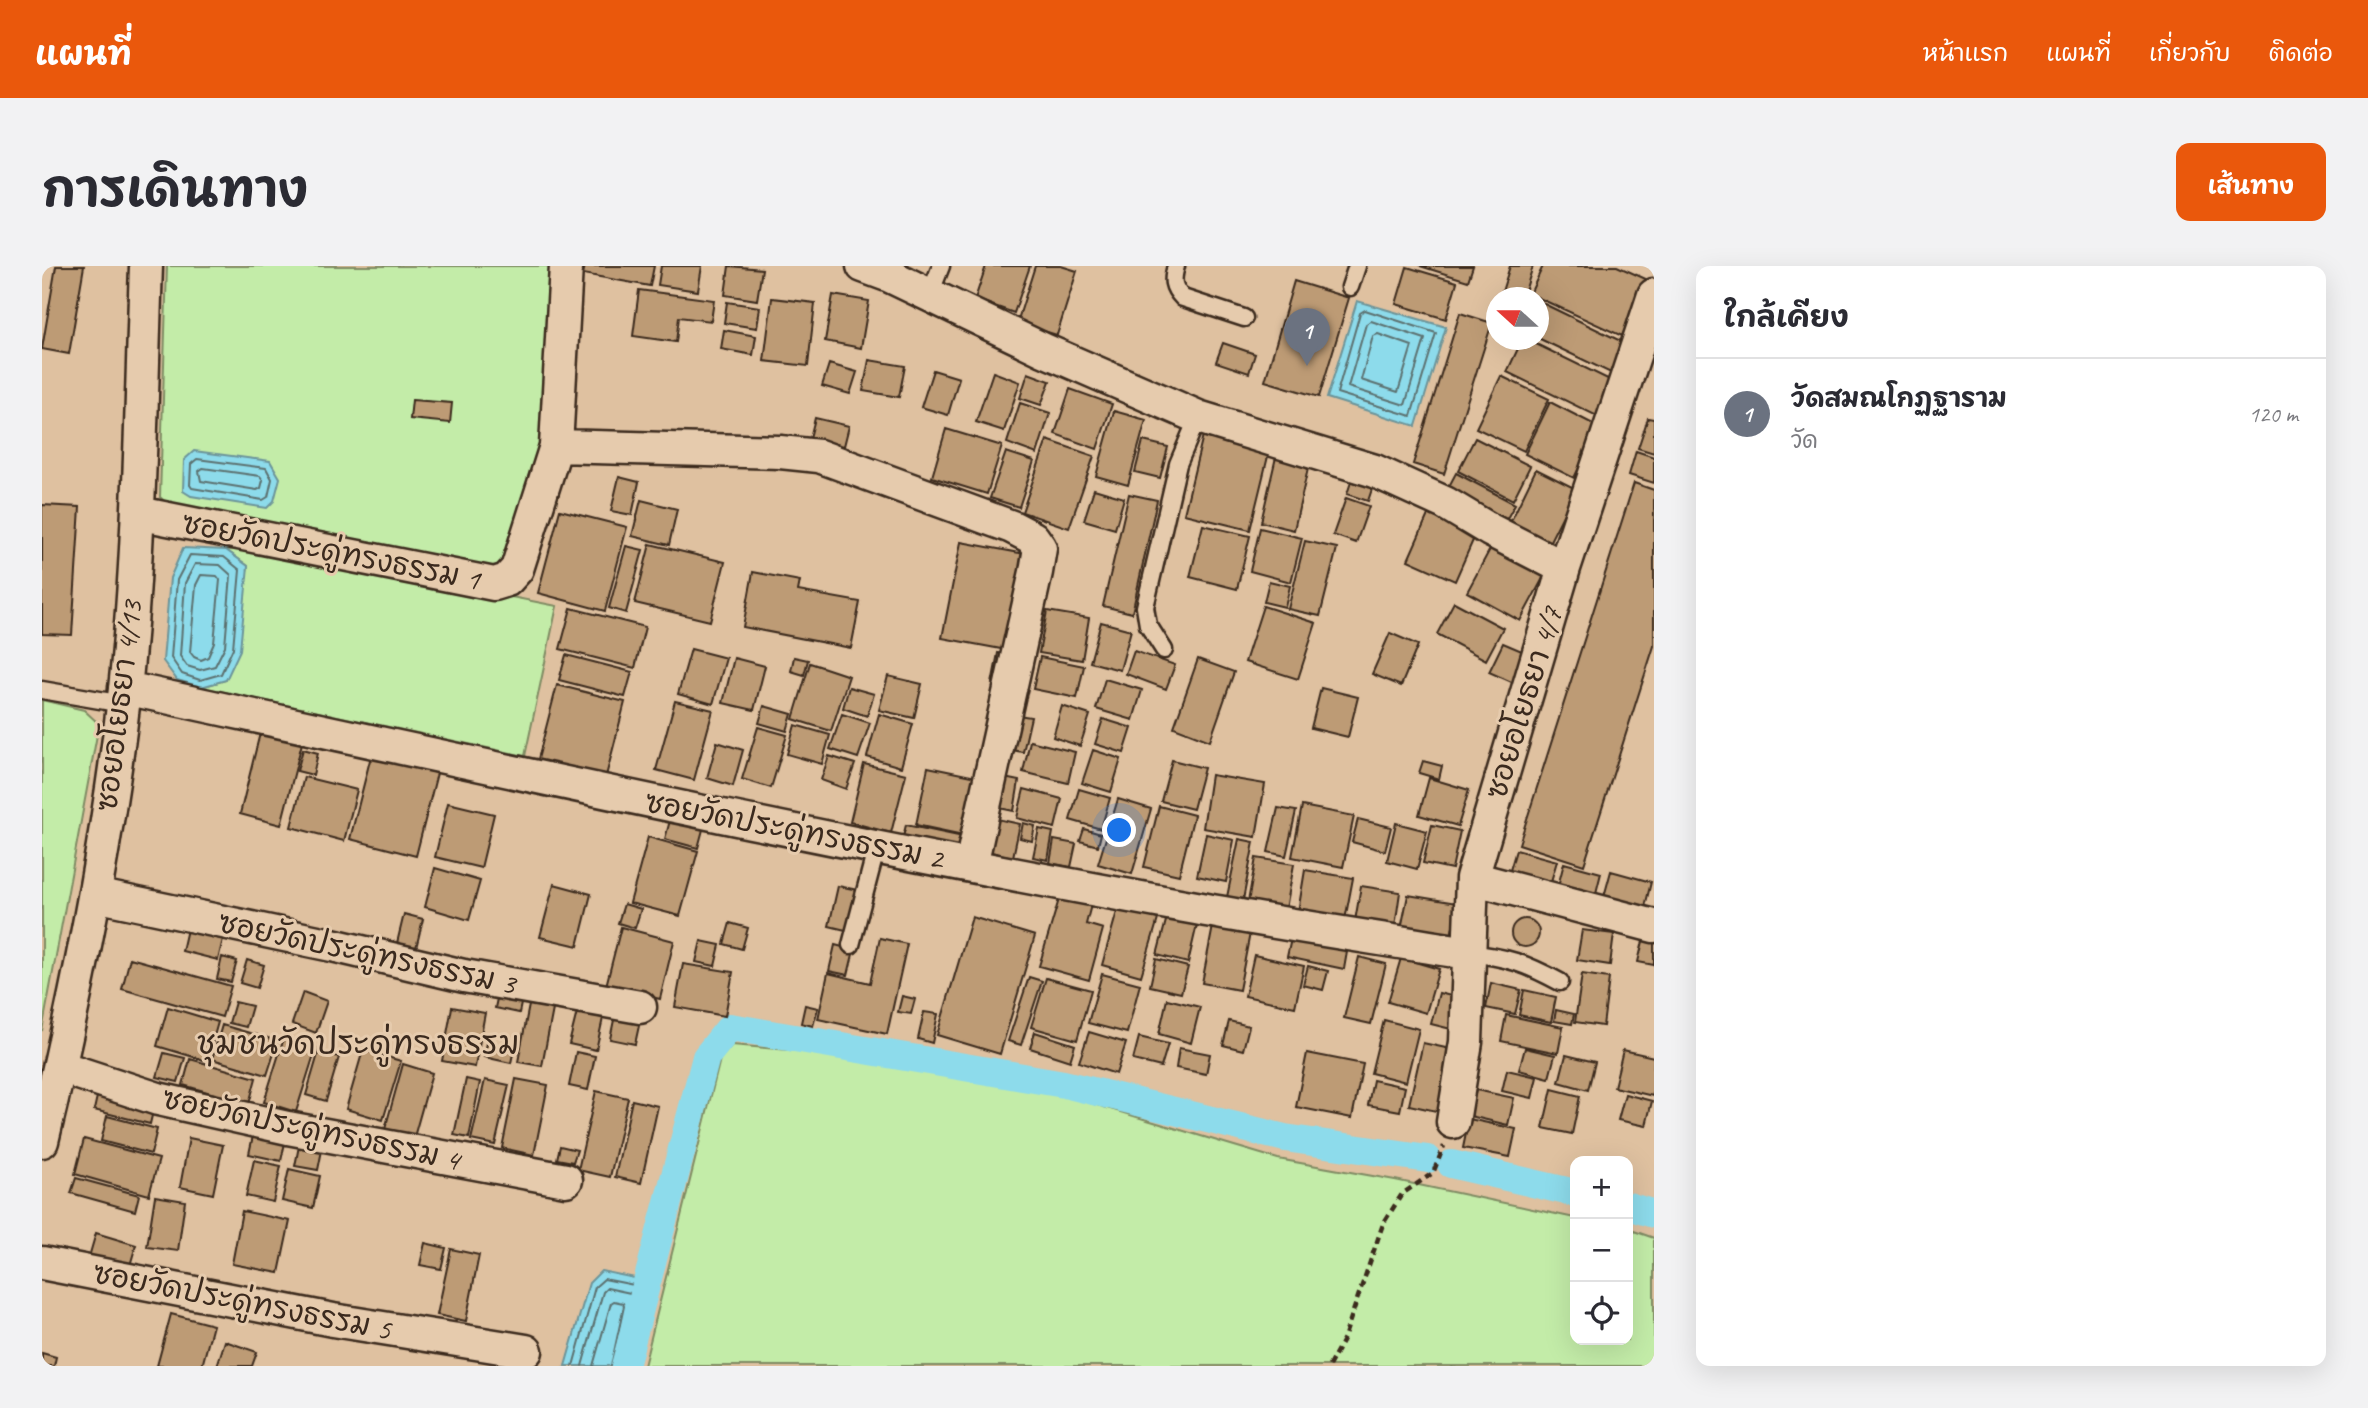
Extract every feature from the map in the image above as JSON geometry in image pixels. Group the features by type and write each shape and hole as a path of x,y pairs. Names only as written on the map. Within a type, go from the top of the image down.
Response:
{"street":[{"name":"ซอยอโยธยา 4/13","path":"42,1141 95,895 124,696 138,513 146,266"},
{"name":"ซอยวัดประดู่ทรงธรรม 1","path":"138,513 494,584 506,580 517,569 556,446 566,266"},
{"path":"863,266 936,280 1044,350 1198,417 1375,471 1445,503 1490,530 1564,568"},
{"name":"ซอยอโยธยา 4/7","path":"1453,1122 1466,1042 1467,953 1472,878 1564,568 1654,295"},
{"path":"556,446 766,451 820,456 1012,527 1033,538 1040,548 1036,572 971,865"},
{"name":"ซอยวัดประดู่ทรงธรรม 2","path":"124,696 1197,909 1467,953"},
{"path":"1472,878 1654,926"},
{"name":"ซอยวัดประดู่ทรงธรรม 3","path":"95,895 332,944 464,976 640,1007"},
{"name":"ซอยวัดประดู่ทรงธรรม 4","path":"60,1067 158,1098 288,1128 566,1180"},
{"name":"ซอยวัดประดู่ทรงธรรม 5","path":"42,1263 333,1320 526,1351"}],"lane":[{"path":"1176,266 1172,280 1176,291 1183,298 1244,318"},
{"path":"1350,287 1357,266"},
{"path":"1164,650 1148,625 1145,607 1178,464 1198,417"},
{"path":"42,691 124,696"},
{"path":"851,945 877,846"},
{"path":"1467,953 1493,955 1528,964 1560,982"}],"path":[{"path":"1329,1366 1344,1338 1383,1224 1402,1194 1433,1173 1453,1122"}],"green space":[{"path":"167,266 551,266 546,434 501,569 171,507 160,497"},
{"path":"260,547 557,606 525,756 201,687 226,680 248,566 226,550"},
{"path":"42,700 84,710 99,724 42,1031"},
{"path":"732,1045 848,1055 1060,1094 1278,1159 1395,1180 1570,1217 1570,1345 1633,1345 1633,1231 1654,1238 1654,1366 644,1366 720,1059"}],"water":[{"path":"1357,301 1446,327 1416,426 1327,398"},
{"path":"194,451 270,461 280,478 274,501 267,508 191,496 183,491 184,460"},
{"path":"183,548 226,550 248,566 240,650 226,680 201,687 177,680 163,661 170,578"},
{"path":"601,1271 649,1281 655,1290 637,1366 565,1366 589,1283"}],"building":[{"path":"56,266 84,266 69,354 42,349"},
{"path":"585,266 654,266 650,286 583,274"},
{"path":"661,266 702,266 698,291 658,285"},
{"path":"729,266 762,269 757,300 725,295"},
{"path":"986,266 1030,266 1014,313 975,299"},
{"path":"1035,266 1061,266 1077,271 1057,335 1017,323"},
{"path":"1420,266 1473,266 1468,281"},
{"path":"1510,266 1533,266 1526,287 1503,287"},
{"path":"1543,266 1617,266 1648,280 1622,336 1549,303 1549,287 1533,287"},
{"path":"1407,267 1457,282 1446,319 1396,304"},
{"path":"1294,281 1349,298 1319,397 1265,381"},
{"path":"639,290 714,300 711,321 679,317 676,342 633,336"},
{"path":"833,295 869,301 861,348 825,341"},
{"path":"772,298 815,303 808,366 764,361"},
{"path":"727,302 760,307 757,328 724,323"},
{"path":"1549,306 1631,346 1617,376 1549,343"},
{"path":"1460,313 1486,321 1486,342 1444,474 1413,464"},
{"path":"724,330 756,336 753,355 721,349"},
{"path":"1223,343 1255,354 1249,373 1216,362"},
{"path":"1517,350 1548,350 1616,383 1599,417 1507,372"},
{"path":"869,360 905,366 899,397 863,391"},
{"path":"829,364 857,372 850,394 822,386"},
{"path":"933,370 959,378 948,415 921,407"},
{"path":"993,372 1020,382 1004,431 976,422"},
{"path":"1028,373 1050,381 1041,405 1020,398"},
{"path":"1501,376 1549,399 1524,451 1476,428"},
{"path":"1070,389 1112,404 1097,449 1055,434"},
{"path":"412,400 452,403 450,423 410,419"},
{"path":"1550,402 1599,427 1574,478 1525,454"},
{"path":"1020,403 1050,413 1037,454 1007,443"},
{"path":"1114,411 1146,420 1128,485 1096,476"},
{"path":"815,418 849,426 844,446 810,438"},
{"path":"1648,418 1654,419 1654,453 1638,448"},
{"path":"946,429 1002,446 987,494 932,477"},
{"path":"1204,431 1270,448 1250,530 1184,514"},
{"path":"1475,438 1530,466 1513,500 1458,471"},
{"path":"1047,440 1094,456 1069,528 1022,512"},
{"path":"1143,441 1168,447 1160,478 1135,472"},
{"path":"1636,451 1654,457 1654,483 1629,475"},
{"path":"1006,452 1034,461 1019,507 990,498"},
{"path":"1276,457 1309,464 1294,530 1261,522"},
{"path":"1536,469 1576,489 1549,543 1510,523"},
{"path":"1354,473 1375,480 1368,501 1347,494"},
{"path":"1456,473 1515,504 1505,522 1447,490"},
{"path":"619,477 639,482 632,515 611,511"},
{"path":"1634,483 1654,490 1654,646 1584,865 1519,844"},
{"path":"1094,489 1124,498 1115,529 1084,520"},
{"path":"1129,494 1157,500 1132,613 1103,606"},
{"path":"1346,498 1369,506 1356,543 1333,535"},
{"path":"641,500 677,509 669,545 632,536"},
{"path":"42,505 80,507 72,635 42,634"},
{"path":"1431,508 1478,529 1455,581 1408,560"},
{"path":"560,510 627,527 605,611 538,593"},
{"path":"1203,525 1250,536 1237,589 1190,577"},
{"path":"1260,528 1302,538 1291,582 1250,571"},
{"path":"1496,538 1549,567 1520,621 1467,592"},
{"path":"1305,541 1337,548 1320,616 1288,609"},
{"path":"961,542 1030,555 1012,651 942,638"},
{"path":"650,544 725,562 710,621 635,603"},
{"path":"626,546 643,550 626,613 609,608"},
{"path":"753,572 800,581 798,591 860,602 851,648 743,627"},
{"path":"1269,581 1290,586 1285,607 1264,602"},
{"path":"1454,602 1503,628 1486,660 1437,634"},
{"path":"1263,606 1316,623 1298,679 1245,662"},
{"path":"571,608 645,627 635,668 560,649"},
{"path":"1047,611 1089,618 1082,660 1039,653"},
{"path":"1101,622 1131,630 1120,670 1090,662"},
{"path":"1390,633 1418,645 1401,686 1372,674"},
{"path":"1503,643 1529,654 1516,684 1489,672"},
{"path":"691,649 726,658 713,704 678,694"},
{"path":"1134,651 1175,665 1166,689 1126,674"},
{"path":"998,653 1011,656 1005,686 992,684"},
{"path":"566,655 632,672 625,697 559,680"},
{"path":"794,657 808,660 804,675 791,671"},
{"path":"1040,657 1084,666 1077,698 1033,689"},
{"path":"734,658 765,666 754,710 723,703"},
{"path":"1198,659 1234,672 1210,741 1174,727"},
{"path":"810,663 849,676 831,731 793,719"},
{"path":"888,676 922,684 914,718 879,710"},
{"path":"1105,679 1142,690 1133,720 1096,709"},
{"path":"557,685 625,702 605,780 537,763"},
{"path":"849,687 874,694 867,716 843,708"},
{"path":"1321,688 1358,697 1348,737 1311,728"},
{"path":"675,701 713,710 694,780 656,770"},
{"path":"764,706 792,714 787,731 759,723"},
{"path":"1062,706 1090,715 1080,746 1053,737"},
{"path":"842,714 870,723 858,758 830,749"},
{"path":"879,714 913,724 901,767 867,757"},
{"path":"1018,715 1031,717 1023,752 1011,750"},
{"path":"1103,719 1132,728 1124,753 1095,744"},
{"path":"795,725 830,735 822,764 787,754"},
{"path":"758,727 787,735 771,788 742,779"},
{"path":"260,733 302,743 281,825 240,814"},
{"path":"1030,741 1075,752 1068,783 1023,772"},
{"path":"717,742 743,750 733,786 707,778"},
{"path":"303,749 318,753 313,775 297,771"},
{"path":"1093,750 1121,759 1111,792 1082,783"},
{"path":"371,756 437,773 416,856 350,839"},
{"path":"829,756 855,764 846,789 821,780"},
{"path":"1172,760 1204,768 1193,809 1161,801"},
{"path":"1423,761 1442,766 1439,779 1419,773"},
{"path":"864,764 906,774 891,833 850,822"},
{"path":"928,767 981,778 968,836 916,825"},
{"path":"1211,775 1265,784 1256,837 1203,828"},
{"path":"304,777 357,790 344,841 291,827"},
{"path":"1004,778 1019,781 1014,811 999,808"},
{"path":"1429,778 1469,790 1458,826 1419,815"},
{"path":"1024,789 1062,799 1055,828 1017,818"},
{"path":"1079,789 1110,798 1101,829 1070,820"},
{"path":"1118,799 1151,809 1132,874 1098,864"},
{"path":"448,803 494,814 481,868 435,857"},
{"path":"1159,806 1194,815 1179,875 1144,867"},
{"path":"1302,806 1354,816 1343,867 1292,857"},
{"path":"1278,808 1296,811 1286,856 1268,852"},
{"path":"672,813 705,822 698,848 665,839"},
{"path":"997,819 1020,824 1013,857 991,852"},
{"path":"1358,819 1391,827 1385,851 1352,842"},
{"path":"1023,823 1035,826 1032,841 1020,838"},
{"path":"1396,823 1427,831 1417,869 1387,861"},
{"path":"906,825 968,838 965,850 903,837"},
{"path":"1432,825 1460,831 1452,869 1423,863"},
{"path":"1039,829 1053,832 1048,860 1033,857"},
{"path":"1084,829 1101,834 1098,846 1080,841"},
{"path":"1206,834 1234,840 1226,882 1197,876"},
{"path":"648,837 698,851 680,916 630,903"},
{"path":"1239,839 1254,842 1243,900 1227,897"},
{"path":"1054,840 1076,844 1071,867 1050,863"},
{"path":"1516,850 1557,861 1549,888 1508,877"},
{"path":"1256,858 1294,864 1286,909 1248,902"},
{"path":"1564,863 1601,873 1594,901 1557,890"},
{"path":"435,868 480,881 469,920 425,907"},
{"path":"1305,870 1353,878 1345,920 1298,912"},
{"path":"1611,871 1651,882 1643,915 1602,904"},
{"path":"554,884 591,894 578,946 540,937"},
{"path":"838,886 863,891 854,932 829,926"},
{"path":"1361,886 1400,892 1395,927 1355,921"},
{"path":"1408,895 1457,903 1451,937 1401,929"},
{"path":"1060,896 1091,905 1086,924 1103,929 1089,980 1039,966"},
{"path":"624,904 641,909 635,928 618,923"},
{"path":"1118,908 1158,919 1141,976 1102,965"},
{"path":"1168,913 1198,920 1188,963 1157,955"},
{"path":"404,914 423,919 416,948 397,943"},
{"path":"972,917 1035,936 1000,1054 937,1035"},
{"path":"1525,919 1535,923 1539,933 1535,943 1525,947 1515,943 1511,933 1515,923"},
{"path":"730,923 748,928 742,949 724,944"},
{"path":"1213,926 1250,933 1239,990 1202,983"},
{"path":"621,927 674,941 660,999 606,986"},
{"path":"187,929 223,939 218,960 182,951"},
{"path":"1582,930 1614,934 1610,965 1577,960"},
{"path":"1645,933 1654,935 1654,965 1638,962"},
{"path":"1292,934 1348,946 1344,969 1287,957"},
{"path":"880,938 907,944 887,1034 818,1019 828,973 870,983"},
{"path":"701,941 720,945 715,966 696,962"},
{"path":"835,945 854,950 848,975 829,971"},
{"path":"1254,955 1304,966 1295,1007 1245,996"},
{"path":"222,957 237,961 231,982 217,979"},
{"path":"1359,957 1386,964 1371,1024 1344,1018"},
{"path":"130,958 231,986 222,1017 122,989"},
{"path":"1401,958 1439,969 1426,1013 1388,1002"},
{"path":"1156,959 1188,967 1181,993 1150,986"},
{"path":"247,960 264,965 257,988 240,983"},
{"path":"683,964 733,972 725,1016 675,1007"},
{"path":"1308,966 1328,971 1323,990 1303,985"},
{"path":"1102,974 1140,984 1127,1033 1088,1023"},
{"path":"1582,974 1609,978 1603,1026 1575,1022"},
{"path":"1029,977 1042,981 1021,1045 1008,1041"},
{"path":"1046,978 1091,990 1077,1040 1031,1027"},
{"path":"1491,983 1521,990 1515,1014 1486,1008"},
{"path":"1524,990 1556,997 1551,1022 1519,1015"},
{"path":"303,992 327,1001 316,1033 292,1024"},
{"path":"1439,993 1463,999 1455,1030 1431,1024"},
{"path":"498,994 522,999 519,1013 495,1008"},
{"path":"902,996 915,999 911,1014 898,1012"},
{"path":"1167,999 1200,1007 1191,1043 1159,1034"},
{"path":"530,1000 554,1004 542,1066 518,1062"},
{"path":"235,1002 252,1006 246,1027 229,1023"},
{"path":"805,1005 818,1008 813,1026 801,1023"},
{"path":"168,1007 218,1022 207,1061 157,1046"},
{"path":"452,1007 485,1013 475,1067 442,1061"},
{"path":"1556,1010 1574,1014 1572,1024 1554,1021"},
{"path":"577,1012 603,1018 596,1050 569,1044"},
{"path":"924,1012 938,1014 932,1043 918,1039"},
{"path":"615,1015 640,1021 635,1044 610,1039"},
{"path":"1506,1015 1563,1027 1558,1053 1501,1041"},
{"path":"1384,1020 1419,1029 1406,1082 1371,1073"},
{"path":"1229,1021 1249,1026 1243,1050 1223,1045"},
{"path":"222,1025 278,1041 267,1075 212,1059"},
{"path":"1035,1032 1075,1045 1070,1061 1030,1048"},
{"path":"1089,1032 1126,1043 1116,1074 1079,1062"},
{"path":"1139,1037 1168,1044 1161,1067 1133,1060"},
{"path":"284,1038 316,1048 296,1112 264,1102"},
{"path":"487,1043 514,1049 511,1063 484,1057"},
{"path":"1423,1043 1455,1050 1441,1112 1409,1105"},
{"path":"1179,1048 1210,1054 1206,1074 1176,1068"},
{"path":"1525,1048 1555,1055 1549,1078 1519,1070"},
{"path":"363,1050 401,1061 383,1120 346,1109"},
{"path":"1623,1050 1654,1057 1653,1096 1614,1087"},
{"path":"319,1051 339,1057 326,1101 306,1095"},
{"path":"576,1052 595,1056 588,1090 569,1086"},
{"path":"164,1053 185,1058 178,1082 157,1077"},
{"path":"1307,1053 1363,1064 1352,1118 1296,1107"},
{"path":"1566,1055 1595,1062 1588,1090 1559,1082"},
{"path":"190,1059 256,1078 249,1104 183,1085"},
{"path":"403,1064 432,1073 414,1137 385,1129"},
{"path":"1507,1070 1537,1077 1532,1098 1502,1091"},
{"path":"466,1079 480,1082 469,1138 454,1135"},
{"path":"516,1079 548,1085 534,1155 502,1148"},
{"path":"485,1080 509,1085 495,1145 471,1140"},
{"path":"1373,1080 1405,1087 1400,1111 1368,1105"},
{"path":"1552,1089 1580,1096 1572,1134 1543,1128"},
{"path":"1476,1090 1514,1098 1508,1125 1470,1116"},
{"path":"596,1091 628,1098 610,1177 578,1170"},
{"path":"98,1092 154,1107 150,1124 94,1110"},
{"path":"1625,1094 1652,1101 1646,1126 1618,1120"},
{"path":"632,1100 658,1106 641,1183 615,1177"},
{"path":"107,1116 157,1129 151,1154 101,1141"},
{"path":"1469,1119 1516,1129 1510,1157 1463,1148"},
{"path":"254,1131 286,1138 281,1161 249,1154"},
{"path":"189,1138 223,1145 213,1194 180,1187"},
{"path":"84,1139 159,1159 149,1195 75,1174"},
{"path":"300,1141 323,1145 318,1170 295,1166"},
{"path":"560,1146 577,1150 573,1162 557,1159"},
{"path":"254,1160 281,1166 273,1202 246,1196"},
{"path":"289,1169 320,1176 313,1208 282,1201"},
{"path":"76,1178 139,1195 135,1211 71,1193"},
{"path":"155,1196 185,1201 178,1251 147,1247"},
{"path":"242,1211 290,1221 279,1273 232,1264"},
{"path":"96,1233 136,1245 129,1269 89,1257"},
{"path":"425,1243 446,1248 441,1269 420,1265"},
{"path":"451,1249 479,1255 466,1321 437,1315"},
{"path":"171,1314 213,1325 202,1366 157,1366"},
{"path":"225,1341 257,1352 252,1366 217,1366"},
{"path":"42,1353 56,1357 54,1366 42,1366"}],"waterway":[{"path":"625,1366 706,1057 730,1027 1064,1084 1285,1138 1428,1159"},
{"path":"1451,1164 1570,1192"},
{"path":"1633,1208 1654,1214"}],"place":[{"name":"วัดสมณโกฏฐาราม","path":"1307,366"}],"district":[{"name":"ชุมชนวัดประดู่ทรงธรรม","path":"358,1043"}]}
